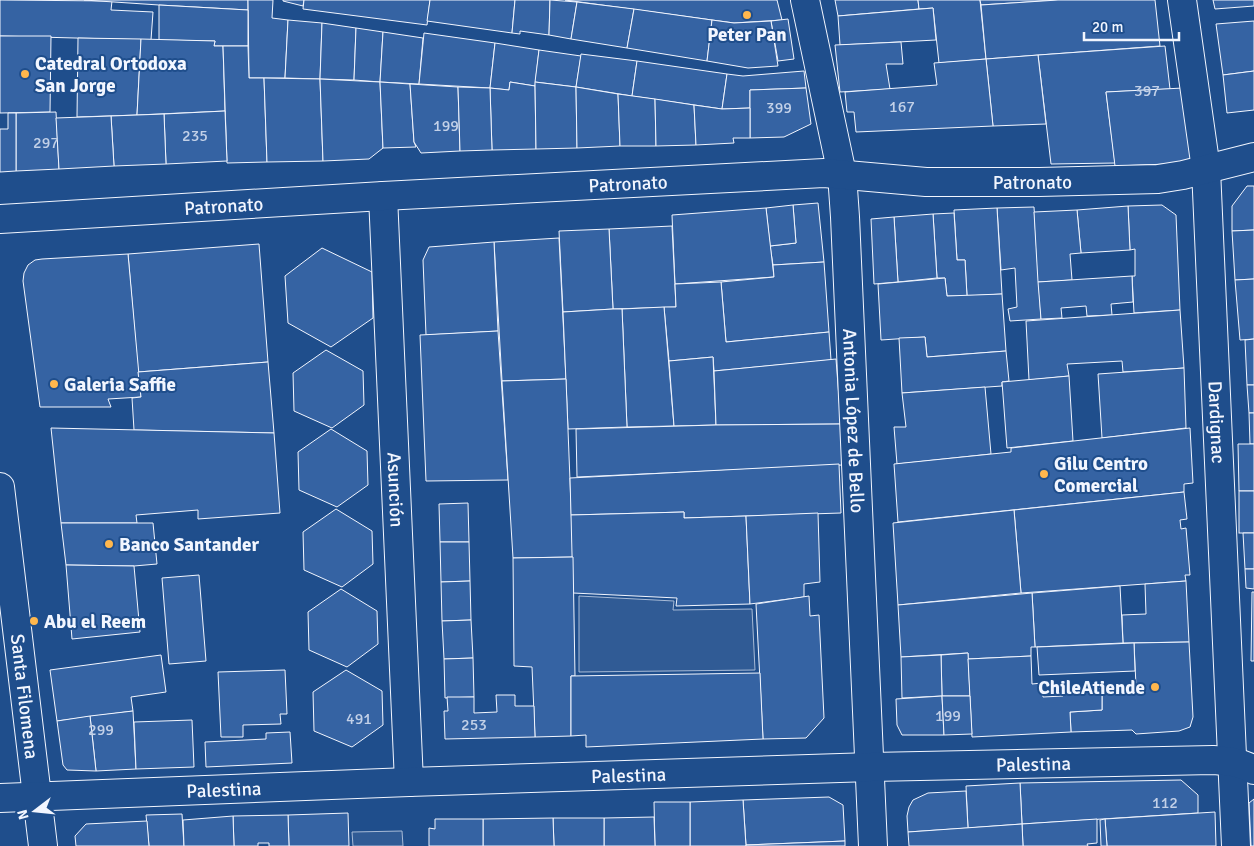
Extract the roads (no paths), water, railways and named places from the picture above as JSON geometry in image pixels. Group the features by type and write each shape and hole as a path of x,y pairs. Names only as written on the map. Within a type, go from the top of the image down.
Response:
{"street":[{"name":"Antonia López de Bello","path":"805,0 842,174 871,767 873,846"},
{"name":"Dardignac","path":"1182,0 1206,169 1243,765 1236,846"},
{"name":"Patronato","path":"0,219 383,196 824,173 926,182 1158,179 1183,175 1254,157"},
{"name":"Asunción","path":"383,196 409,782"},
{"name":"Santa Filomena","path":"0,487 5,565 43,846"},
{"name":"Palestina","path":"0,798 871,767 1196,760 1243,765"}],"place":[{"name":"Peter Pan","path":"747,15"},
{"name":"Catedral Ortodoxa San Jorge","path":"25,74"},
{"name":"Galeria Saffie","path":"54,384"},
{"name":"Gilu Centro Comercial","path":"1044,474"},
{"name":"Banco Santander","path":"109,544"},
{"name":"Abu el Reem","path":"34,621"},
{"name":"ChileAtiende","path":"1155,687"}]}
